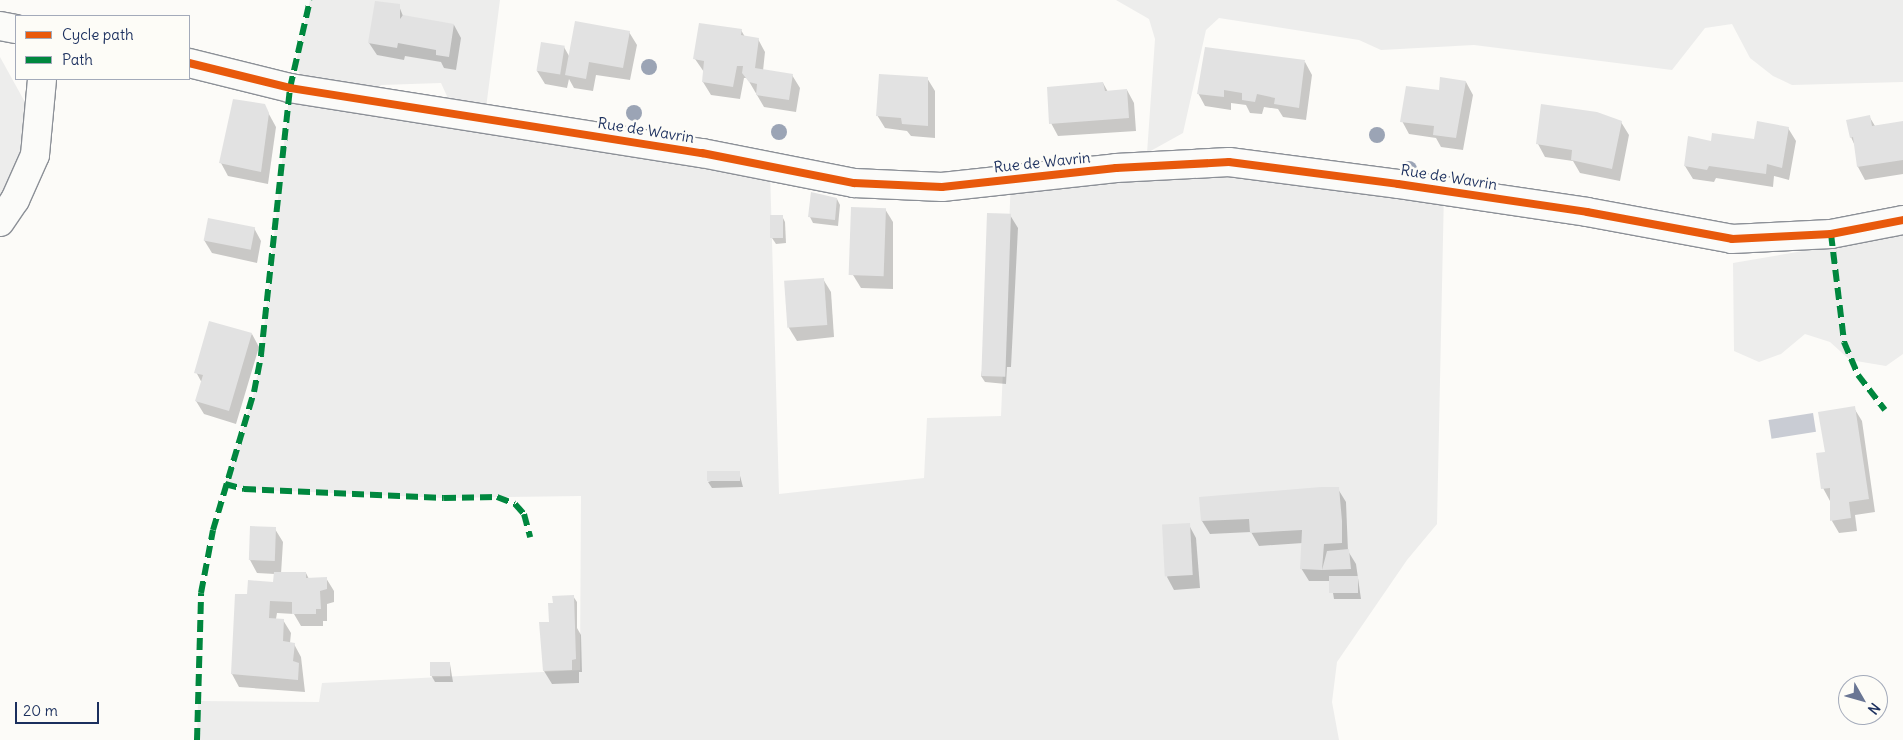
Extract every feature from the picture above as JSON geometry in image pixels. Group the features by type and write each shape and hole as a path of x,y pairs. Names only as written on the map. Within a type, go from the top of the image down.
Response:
{"main road":[{"path":"0,26 15,29"},
{"name":"Rue de Wavrin","path":"190,63 290,88 702,153 854,183 942,187 1116,168 1229,162 1407,185 1732,239 1831,234 1903,220"},
{"path":"0,222 15,200 35,155 42,80"}],"shaded area":[{"path":"310,0 500,0 486,108 452,107 441,83 381,85 373,94 306,84 295,66"},
{"path":"1116,0 1903,0 1903,82 1792,85 1773,76 1750,58 1732,24 1705,28 1672,70 1474,45 1381,50 1359,40 1219,18 1206,30 1183,133 1147,153 1155,39 1149,19"},
{"path":"0,57 26,104 27,147 0,204"},
{"path":"290,88 770,168 779,494 924,478 927,418 1001,416 1011,179 1116,168 1444,191 1437,524 1407,560 1337,662 1332,702 1339,740 197,740 198,701 319,702 322,683 580,670 581,496 444,498 244,489 225,484 254,392 261,355"},
{"path":"1903,234 1903,354 1886,366 1850,360 1830,342 1805,334 1781,354 1759,362 1734,351 1733,263"},
{"path":"1813,413 1816,432 1772,439 1769,420"}],"building":[{"path":"375,1 400,4 400,19 403,15 454,24 449,57 436,55 436,50 398,43 397,48 368,43"},
{"path":"575,21 630,31 623,68 589,62 586,79 565,75"},
{"path":"699,23 742,29 741,35 759,38 755,68 793,74 789,100 756,95 757,84 749,82 742,73 743,66 737,66 733,87 702,82 704,61 693,59"},
{"path":"541,42 565,46 560,74 536,71"},
{"path":"1205,47 1305,60 1299,108 1274,104 1275,98 1257,94 1255,102 1242,100 1242,93 1224,90 1224,97 1197,94"},
{"path":"879,74 928,77 928,126 902,124 901,118 876,116"},
{"path":"1440,77 1466,81 1456,138 1433,135 1434,126 1400,122 1406,86 1439,90"},
{"path":"1103,82 1105,91 1127,89 1129,118 1049,124 1047,87"},
{"path":"233,99 265,104 269,113 261,172 219,163"},
{"path":"1541,104 1597,112 1622,121 1612,169 1571,160 1572,150 1536,144"},
{"path":"1870,115 1872,126 1903,121 1903,160 1857,167 1853,137 1850,138 1846,120"},
{"path":"1757,121 1789,127 1782,168 1767,164 1766,174 1709,166 1707,170 1684,166 1688,136 1711,141 1712,133 1754,139"},
{"path":"811,192 837,198 835,220 808,217"},
{"path":"851,207 886,208 884,276 849,275"},
{"path":"987,213 1011,214 1005,377 981,376"},
{"path":"770,215 783,215 783,238 770,238"},
{"path":"208,218 255,227 251,250 204,241"},
{"path":"824,278 827,325 787,328 784,281"},
{"path":"209,321 252,333 229,411 195,401 203,375 194,373"},
{"path":"1855,406 1869,499 1849,502 1851,518 1830,521 1830,488 1821,489 1816,453 1825,452 1818,412"},
{"path":"707,471 740,471 740,481 707,481"},
{"path":"1339,487 1342,521 1342,543 1324,544 1322,570 1300,569 1302,530 1250,533 1249,519 1201,521 1199,497"},
{"path":"1190,523 1193,575 1165,576 1162,524"},
{"path":"250,526 276,527 275,561 249,560"},
{"path":"1349,549 1351,569 1322,570 1327,551"},
{"path":"274,572 306,572 306,578 327,577 327,589 320,591 321,609 316,609 316,614 292,614 292,602 270,601 269,618 284,619 283,641 295,643 293,661 299,663 298,680 231,674 235,594 247,594 248,580 273,582"},
{"path":"1329,576 1358,576 1358,593 1329,593"},
{"path":"574,595 576,659 572,660 572,670 543,671 539,622 549,622 548,603 553,603 552,596"},
{"path":"430,662 450,662 450,676 430,676"}],"marked path":[{"path":"197,740 201,593 213,530 254,392 261,355 290,88 310,0"},
{"path":"1831,234 1844,342 1858,375 1885,410"},
{"path":"225,484 244,489 444,498 497,497 515,504 524,514 530,537"}],"cycle path":[{"path":"190,63 290,88 702,153 854,183 942,187 1116,168 1229,162 1398,184 1587,212 1732,239 1831,234 1903,220"}]}
